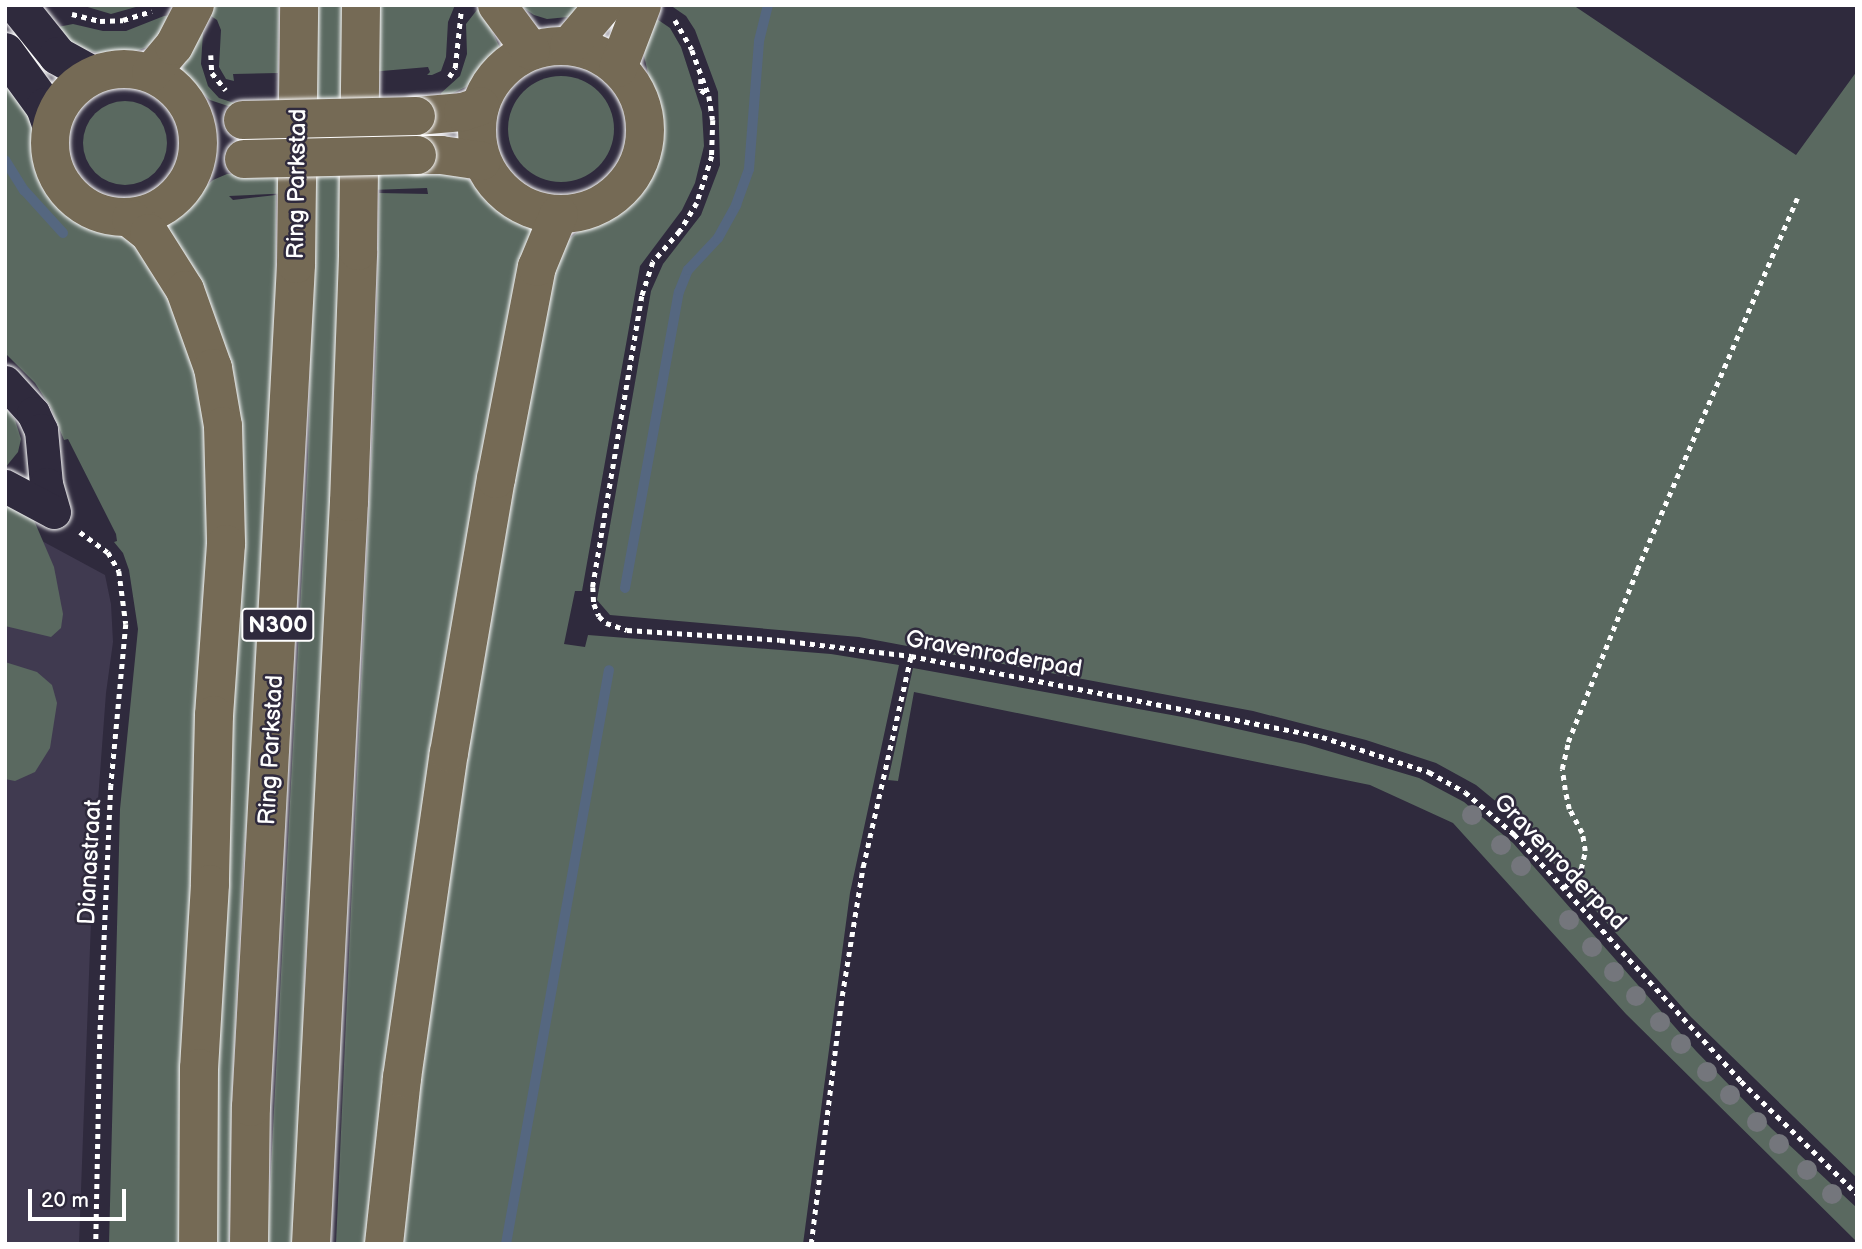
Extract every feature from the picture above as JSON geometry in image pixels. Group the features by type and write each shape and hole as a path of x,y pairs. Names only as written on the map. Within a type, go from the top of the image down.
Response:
{"main road":[{"path":"17,5 58,56 92,75"},
{"name":"Ring Parkstad","path":"249,1244 251,1107 296,264 299,5"},
{"name":"N300","path":"311,1244 349,502 358,251 361,5"},
{"path":"497,5 531,51"},
{"path":"569,46 604,5"},
{"path":"151,73 174,46 193,10"},
{"path":"618,68 657,11"},
{"path":"569,46 601,55 618,68 634,88 641,104 645,139 641,156 628,180 610,198 594,208 559,214 527,207 500,188 482,161 477,134 480,106 499,73 531,51 569,46"},
{"path":"5,52 45,107 51,124 52,167 63,187 84,206 104,215 131,219 168,203 186,182 192,170 197,148 192,113 173,86 151,73 122,68 92,75 66,96 51,124"},
{"path":"192,113 208,118 237,106 416,116 463,112 480,106"},
{"path":"192,170 244,159 441,155 482,161"},
{"path":"384,1244 402,1078 451,740 496,479 537,267 559,214"},
{"name":"N300","path":"131,219 149,233 185,290 213,368 223,426 226,544 214,715 210,884 199,1068 198,1244"}],"street":[{"path":"5,382 33,413 41,430 46,484 54,512"},
{"path":"5,486 54,512"}],"path":[{"path":"440,84 455,68 458,21 466,5"},
{"path":"68,12 100,21 123,20 161,8 193,10 212,30 212,73 237,106"},
{"name":"Gravenroderpad","path":"657,11 685,34 709,96 713,124 709,172 688,219 653,262 642,296 593,587 594,604 606,624 627,630 780,640 911,656 1322,737 1416,766 1444,778 1488,808 1741,1081 1857,1194"},
{"path":"1564,888 1581,869 1585,851 1582,833 1569,809 1565,790 1562,769 1568,742 1642,558 1797,198"},
{"name":"Dianastraat","path":"54,512 108,552 119,571 126,624 111,785 100,1034 96,1244"},
{"path":"811,1244 842,996 863,867 911,656"}],"shaded area":[{"path":"5,521 105,575 111,604 113,642 106,693 93,867 79,1244 5,1244"}],"green space":[{"path":"81,5 143,5 111,14"},
{"path":"207,5 279,5 278,73 233,74 234,81 226,79 219,67 221,30 217,20 208,14"},
{"path":"318,5 344,5 343,175 462,174 509,214 536,225 374,1244 336,1244 376,349 379,193 428,194 427,188 343,191 329,630 305,965 297,1244 267,1244 308,456 314,192 229,196 233,200 276,195 276,475 243,868 232,1095 229,1244 209,1244 238,535 163,225 213,180 227,174 314,176"},
{"path":"371,5 455,5 448,22 446,57 441,71 427,75 430,72 428,67 370,72"},
{"path":"519,5 588,5 568,17 547,19 534,15"},
{"path":"670,5 1573,5 1796,155 1857,71 1857,1178 1691,1017 1504,808 1476,785 1436,763 1366,740 1253,711 859,637 610,615 597,600 651,291 663,264 701,215 720,165 718,92 695,30 686,16"},
{"path":"480,6 501,50 466,87 442,98 441,93 460,76 467,54 466,24"},
{"path":"174,15 161,37 145,48 126,54 102,54 82,49 60,36 58,27 73,24 103,31 126,31 164,16"},
{"path":"651,15 670,28 681,47 702,112 704,146 695,183 682,210 640,266 582,591 575,591 564,644 585,647 588,635 831,654 899,665 850,893 803,1244 394,1244 504,472 561,247 576,233 627,204 648,177 653,164 660,140 660,123 644,56"},
{"path":"203,32 201,64 208,86 219,98 243,106 228,106 210,100 179,72"},
{"path":"5,71 35,125 38,161 50,193 73,216 131,239 141,248 191,339 210,428 187,1244 109,1244 120,809 138,629 129,570 123,553 114,542 117,541 116,534 68,439 64,440 51,408 35,383 5,353"},
{"path":"561,76 581,80 599,91 610,109 614,129 610,149 599,167 581,178 561,182 541,178 523,167 512,149 508,129 512,109 523,91 541,80"},
{"path":"117,101 133,101 149,108 160,119 167,135 164,159 155,173 133,185 117,185 101,178 90,167 83,151 83,135 90,119 101,108"},
{"path":"5,407 15,420 21,439 18,452 5,468"},
{"path":"5,501 33,518 54,567 63,614 61,628 51,637 5,626"},
{"path":"5,662 37,672 52,685 57,703 50,748 35,772 15,781 5,779"},
{"path":"913,668 1188,718 1305,744 1419,778 1464,802 1513,843 1696,1051 1771,1128 1857,1208 1857,1242 1626,1014 1453,823 1370,785 914,692 898,781 888,780"}],"waterway":[{"path":"625,588 679,292 688,270 718,238 736,205 749,169 759,41 768,5"},
{"path":"5,160 24,190 63,233"},
{"path":"506,1244 609,670"}]}
